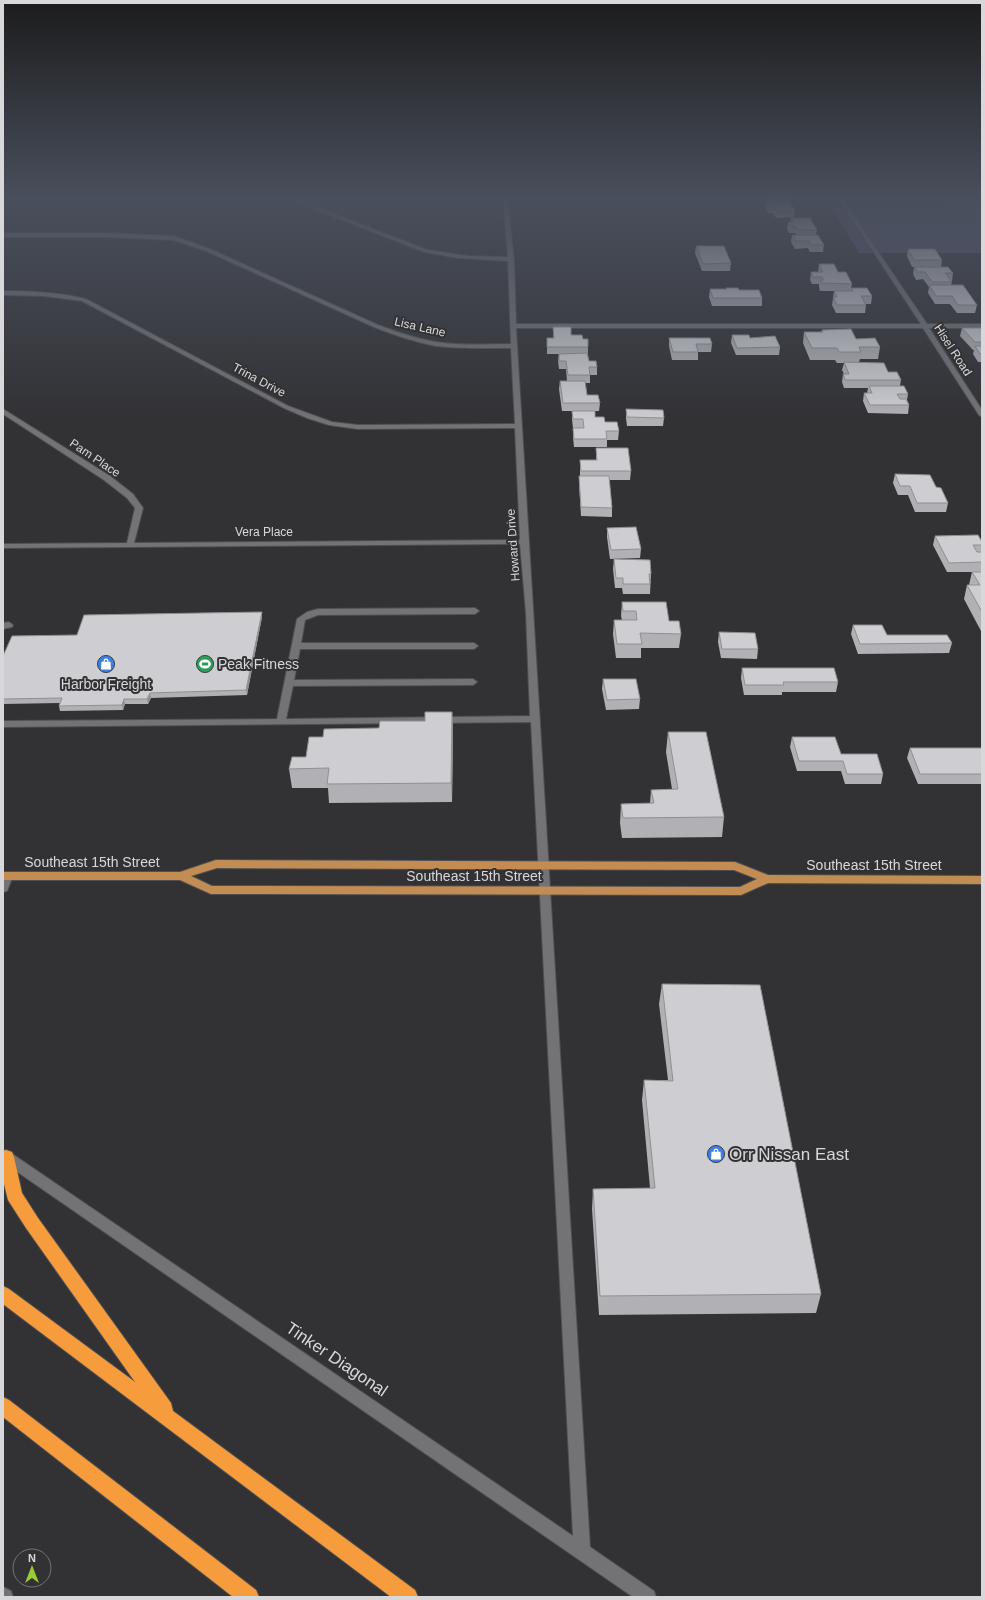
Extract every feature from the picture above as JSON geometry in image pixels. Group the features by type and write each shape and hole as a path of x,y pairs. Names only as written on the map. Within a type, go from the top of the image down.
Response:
{"highway":[{"path":"5,1156 14,1195 32,1223 171,1419"},
{"path":"3,1294 408,1597"},
{"path":"3,1406 249,1597"},
{"path":"3,1415 22,1420"}],"main road":[{"name":"Southeast 15th Street","path":"5,876 181,876 216,864 544,865 735,866 767,879 982,880"},
{"name":"Southeast 15th Street","path":"181,876 211,890 741,891 767,879"}],"street":[{"name":"Lisa Lane","path":"256,272 400,336 447,345 515,346"},
{"name":"Howard Drive","path":"511,272 512,326 515,346 524,542 530,613 534,719 544,865 582,1553"},
{"name":"Hisel Road","path":"889,272 982,415"},
{"name":"Trina Drive","path":"3,293 41,293 62,295 84,300 286,407 331,424 390,427 519,426"},
{"path":"512,326 982,326"},
{"name":"Pam Place","path":"3,411 107,478 130,496 139,508 130,545"},
{"name":"Vera Place","path":"3,546 524,542"},
{"path":"281,722 301,619 314,613 476,611"},
{"path":"296,646 474,646"},
{"path":"289,683 473,682"},
{"path":"3,724 534,719"},
{"path":"3,888 5,876"},
{"name":"Tinker Diagonal","path":"5,1156 648,1597"}],"building":[{"path":"811,272 846,272 852,284 822,283 820,280 824,280 822,277 813,277"},
{"path":"918,272 952,272 953,273 945,273 952,282 932,282 925,272"},
{"path":"929,285 963,285 977,305 958,305 952,296 936,296"},
{"path":"726,288 738,288 739,290 759,290 762,298 713,298 710,289 727,289"},
{"path":"851,288 867,288 872,296 861,296 866,305 837,305 833,297 837,297 834,291 853,291"},
{"path":"553,327 571,327 571,335 582,335 583,339 588,339 588,347 547,347 547,338 554,338"},
{"path":"962,328 982,328 982,342 975,342"},
{"path":"851,329 856,339 875,338 880,347 859,347 861,352 839,352 837,348 812,348 804,332 823,332 822,330"},
{"path":"732,335 749,335 750,338 775,336 780,347 737,348"},
{"path":"669,338 710,338 712,344 696,344 698,352 673,352"},
{"path":"975,346 982,346 982,354 980,354"},
{"path":"587,353 589,361 596,361 597,367 589,367 590,375 568,375 566,361 559,361 559,354"},
{"path":"844,362 884,363 888,372 897,372 901,380 845,380 843,374 849,374"},
{"path":"560,381 585,381 587,395 598,395 600,403 563,403"},
{"path":"869,386 904,386 908,394 897,394 900,399 906,399 909,405 870,405 864,393 872,393"},
{"path":"626,409 663,410 664,418 627,417"},
{"path":"572,411 595,411 595,417 604,417 605,422 617,422 619,431 606,431 607,439 574,439 573,428 584,428 583,419 573,419"},
{"path":"596,448 628,448 631,471 581,471 580,460 597,460"},
{"path":"895,474 930,475 936,487 941,488 948,503 917,503 910,486 900,486"},
{"path":"579,476 609,476 612,508 581,507"},
{"path":"636,527 641,549 611,550 607,528"},
{"path":"978,535 982,545 973,545 977,552 982,552 982,562 949,563 935,536"},
{"path":"614,559 650,560 650,584 623,584 623,578 616,578"},
{"path":"972,572 982,572 982,612 967,585 980,585"},
{"path":"622,602 666,602 669,621 679,621 681,634 640,633 642,644 617,644 614,620 637,620 636,611 623,611"},
{"path":"262,612 246,690 150,693 147,699 124,699 122,705 59,706 62,698 3,699 3,656 12,636 77,635 84,615"},
{"path":"853,625 882,625 887,635 947,635 952,643 860,644"},
{"path":"719,632 755,633 758,649 722,649"},
{"path":"742,668 834,668 838,682 783,682 784,685 745,685"},
{"path":"603,679 636,679 640,699 607,700"},
{"path":"425,712 452,712 451,783 327,784 329,768 289,769 292,757 306,757 309,737 323,737 324,729 379,728 380,721 425,721"},
{"path":"668,732 706,732 724,817 623,818 621,804 654,803 651,790 678,789"},
{"path":"792,737 835,737 841,754 877,754 883,774 847,774 843,761 799,761"},
{"path":"910,748 982,748 982,774 920,774"},
{"name":"Orr Nissan East","path":"662,984 760,985 821,1294 600,1296 593,1189 655,1188 644,1080 673,1081"}],"place":[{"name":"Harbor Freight","path":"106,664"},
{"name":"Peak Fitness","path":"205,664"},
{"name":"Orr Nissan East","path":"716,1154"}]}
